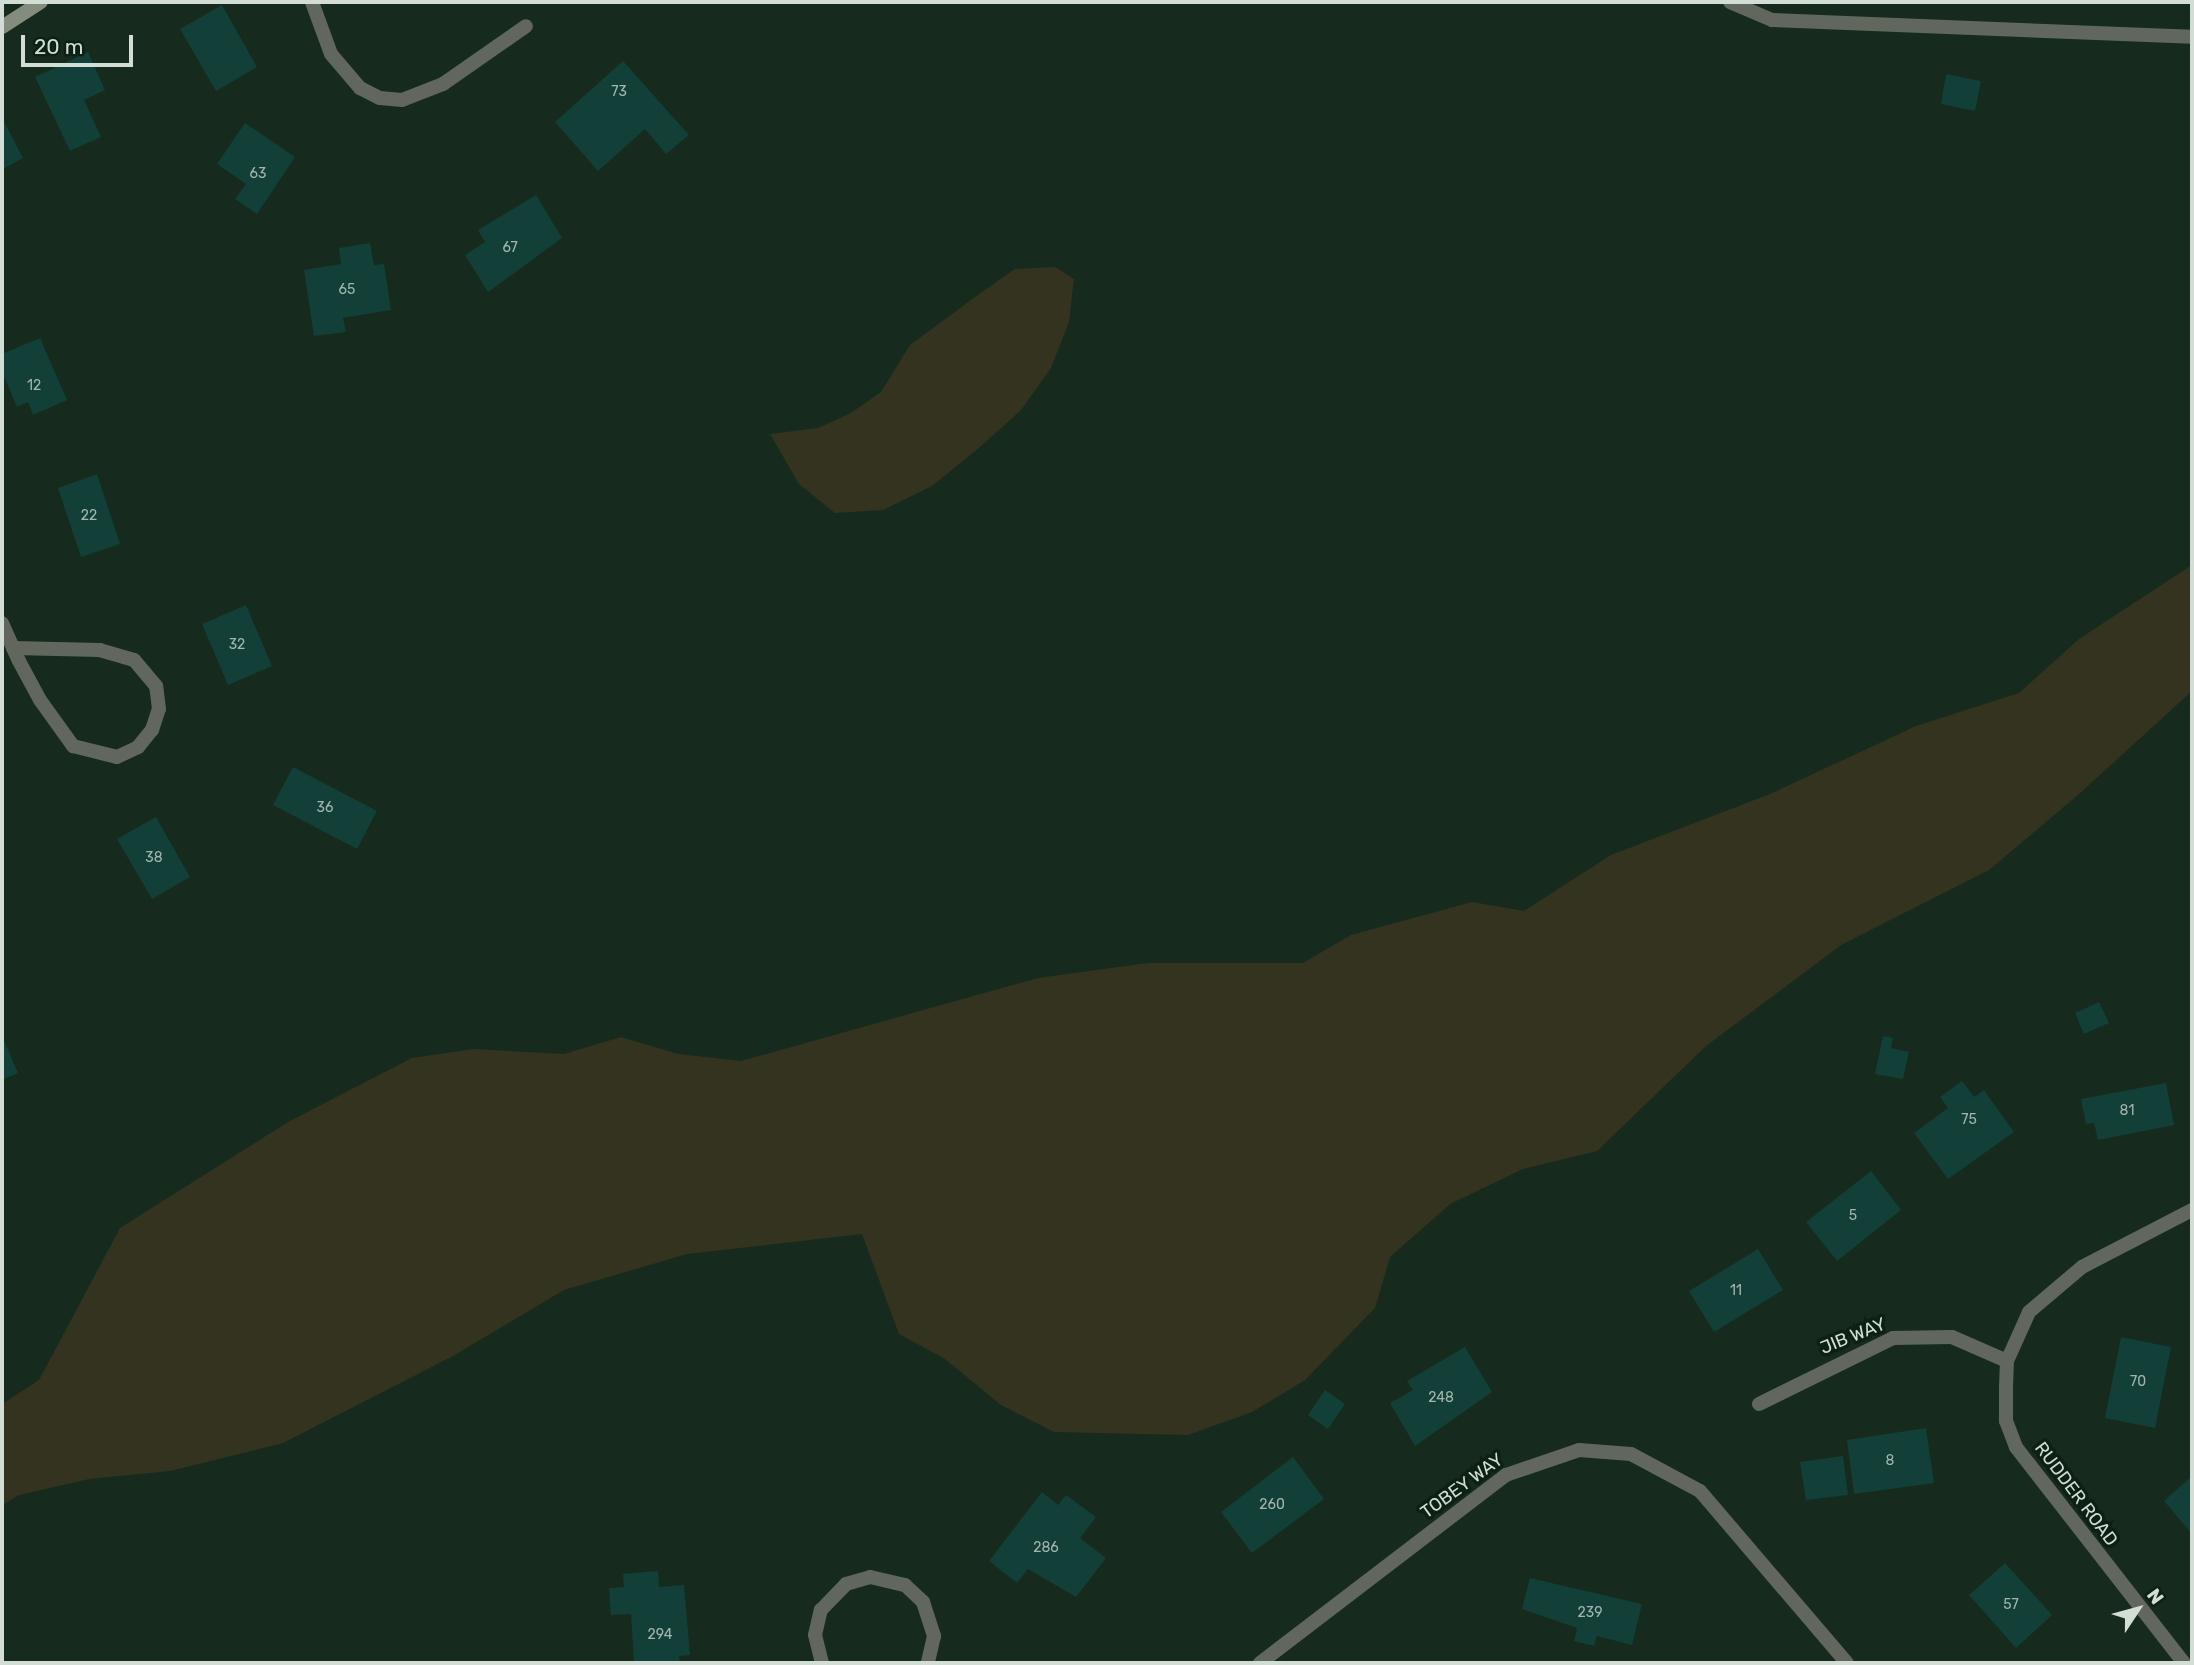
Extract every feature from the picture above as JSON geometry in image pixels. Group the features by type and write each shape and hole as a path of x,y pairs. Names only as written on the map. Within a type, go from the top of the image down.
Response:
{"main road":[{"path":"2,27 41,2"}],"street":[{"path":"312,2 331,54 360,88 380,99 402,100 443,85 526,26"},
{"path":"1730,2 1772,20 2192,37"},
{"path":"2,622 13,648 56,726 83,752 117,757 152,730 159,709 156,686 134,660 100,650 13,648"},
{"name":"RUDDER ROAD","path":"2184,1663 2016,1447 2006,1422 2007,1361 2029,1312 2057,1286 2126,1240 2192,1210"},
{"name":"JIB WAY","path":"1759,1404 1893,1338 1952,1338 2007,1361"},
{"name":"TOBEY WAY","path":"1260,1663 1506,1475 1553,1455 1605,1450 1656,1463 1700,1491 1847,1663"},
{"path":"822,1663 816,1635 821,1610 846,1584 870,1577 905,1585 923,1602 934,1636 928,1663"}],"green space":[{"path":"1055,267 1074,279 1069,322 1051,368 1021,410 980,447 932,486 883,510 835,513 799,484 770,434 818,428 851,413 881,392 910,345 975,297 1015,269"},
{"path":"2192,565 2192,691 2079,794 1989,870 1841,945 1706,1046 1597,1151 1523,1169 1450,1204 1390,1257 1375,1308 1305,1380 1252,1412 1188,1435 1054,1432 1001,1405 945,1359 899,1334 862,1234 687,1254 564,1290 453,1356 283,1443 170,1471 89,1479 19,1495 2,1505 2,1404 39,1380 120,1228 288,1122 412,1058 474,1049 564,1054 621,1037 678,1054 741,1061 1038,978 1148,963 1303,963 1351,935 1472,902 1524,911 1611,855 1770,794 1916,726 2019,693 2079,639"}],"building":[{"path":"222,5 257,67 216,91 180,29"},
{"path":"88,52 105,90 84,100 101,137 70,151 35,77"},
{"path":"623,61 689,135 666,154 645,129 598,171 555,122"},
{"path":"1946,74 1981,81 1975,111 1941,104"},
{"path":"2,118 23,158 3,169 2,166"},
{"path":"245,123 295,157 257,214 235,199 246,184 217,164"},
{"path":"536,195 562,238 488,292 465,255 485,242 478,230"},
{"path":"370,243 374,265 384,264 391,310 343,318 346,332 314,336 304,270 341,264 339,248"},
{"path":"40,338 67,400 33,415 28,402 17,407 2,372 2,354"},
{"path":"97,474 120,544 81,557 58,488"},
{"path":"246,605 272,666 228,685 202,624"},
{"path":"293,767 377,811 357,849 273,805"},
{"path":"156,817 190,877 152,899 117,839"},
{"path":"2099,1002 2109,1023 2084,1034 2075,1013"},
{"path":"2,1036 18,1073 2,1080"},
{"path":"1883,1036 1893,1038 1891,1048 1909,1052 1903,1079 1875,1074"},
{"path":"1962,1081 1974,1097 1984,1090 2014,1132 1948,1179 1914,1133 1948,1108 1940,1097"},
{"path":"2166,1083 2174,1125 2098,1140 2094,1123 2086,1124 2081,1099"},
{"path":"1871,1171 1901,1210 1837,1261 1806,1222"},
{"path":"1758,1249 1783,1290 1714,1332 1689,1291"},
{"path":"2121,1337 2171,1347 2155,1428 2105,1418"},
{"path":"1465,1347 1492,1392 1415,1446 1390,1403 1413,1390 1407,1381"},
{"path":"1325,1390 1345,1404 1328,1429 1308,1415"},
{"path":"1926,1428 1934,1483 1854,1494 1847,1440"},
{"path":"1843,1456 1848,1495 1806,1500 1800,1462"},
{"path":"1293,1457 1324,1499 1252,1553 1221,1512"},
{"path":"2192,1476 2192,1534 2164,1501"},
{"path":"1042,1492 1058,1505 1066,1495 1096,1517 1080,1538 1106,1558 1076,1597 1028,1569 1017,1583 989,1561"},
{"path":"2005,1563 2052,1615 2016,1648 1969,1595"},
{"path":"658,1571 659,1587 684,1585 690,1655 679,1656 680,1663 634,1663 631,1614 611,1615 609,1588 624,1587 623,1574"},
{"path":"1530,1578 1642,1604 1632,1645 1597,1636 1594,1646 1574,1641 1577,1628 1522,1609"}]}
